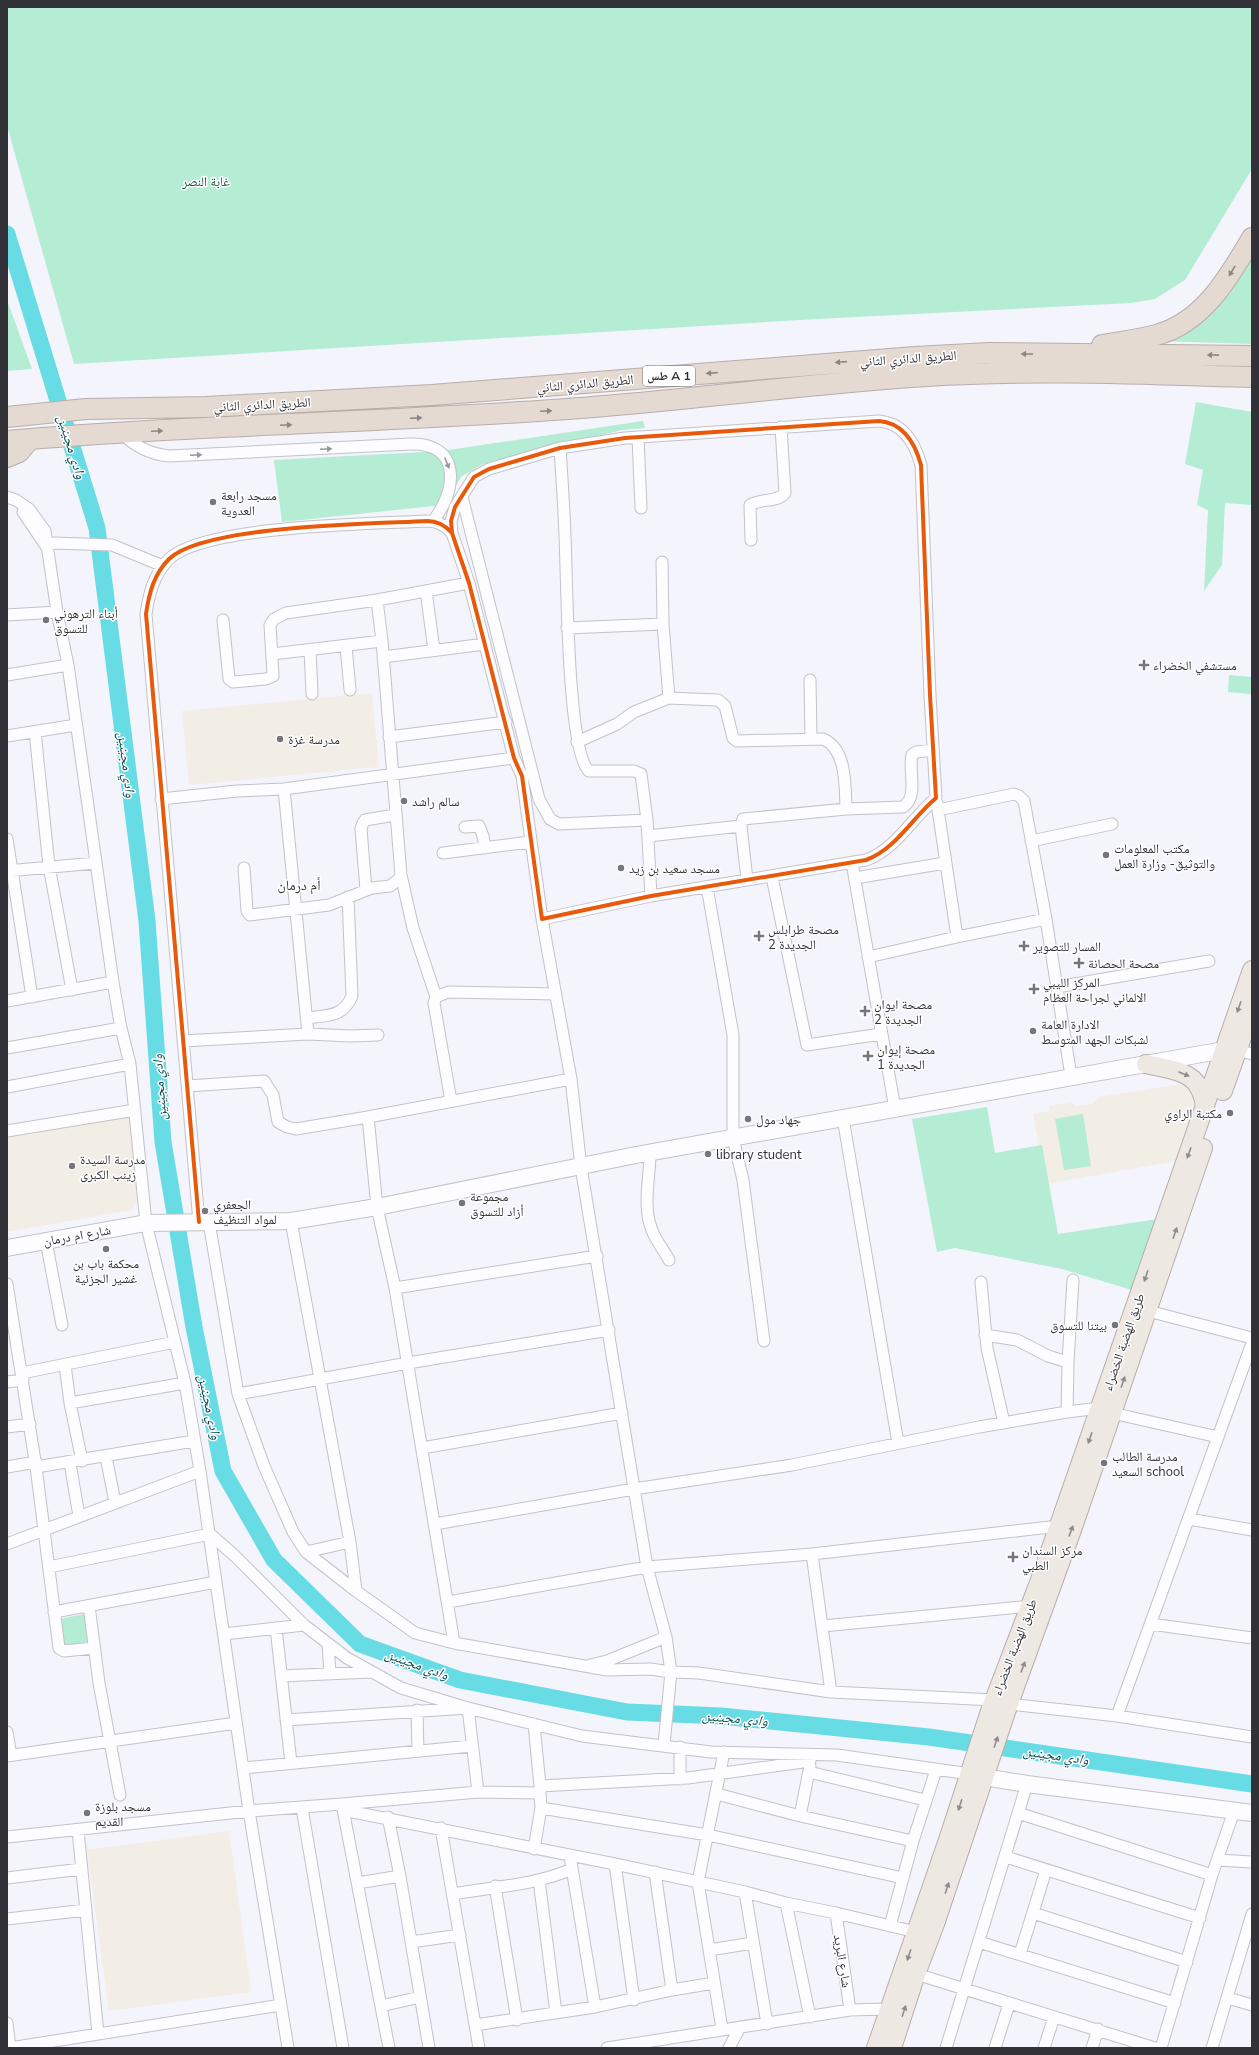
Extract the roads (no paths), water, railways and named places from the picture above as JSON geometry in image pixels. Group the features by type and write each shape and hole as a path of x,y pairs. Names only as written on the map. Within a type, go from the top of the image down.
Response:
{"highway":[{"path":"1056,354 1157,335 1184,324 1225,283 1252,238"},
{"name":"الطريق الدائري الثاني","path":"7,417 86,409 206,407 432,395 915,357 989,353 1252,356"},
{"name":"الطريق الدائري الثاني","path":"33,439 122,432 550,410 935,376 996,373 1252,377"},
{"path":"1232,376 1252,381"},
{"path":"7,441 33,439"},
{"path":"7,457 19,452 33,439"}],"main road":[{"name":"طريق الهضبة الخضراء","path":"1000,1707 1106,1411 1205,1107 1238,1051 1252,970"},
{"name":"طريق الهضبة الخضراء","path":"1000,1707 1031,1606 1046,1582 1059,1526 1148,1311 1252,1009"},
{"path":"1146,1064 1181,1072 1196,1081 1202,1093 1205,1107"},
{"path":"892,2048 916,1974 935,1924 978,1773 1000,1707"},
{"path":"876,2048 916,1932 978,1773"}],"street":[{"path":"452,533 453,514 469,482 484,470 560,448 638,437 886,422 893,424 916,446 921,465 936,798 957,936"},
{"path":"751,540 750,505 756,502 779,498 785,493 781,428"},
{"path":"122,432 140,448 154,454 169,456 410,440 437,450 445,457 450,468 450,484 447,499 433,521"},
{"path":"638,437 640,508"},
{"path":"560,448 566,538 568,628 577,742 584,766 589,771 634,771 642,774 647,820 651,896"},
{"path":"7,497 16,500 29,509 38,519 45,531 46,546 57,612 68,665 113,982 121,1028 130,1064 151,1223 175,1342 185,1383 200,1471 249,1811 288,2048"},
{"path":"462,497 539,799 550,819 559,824 647,820"},
{"path":"7,503 23,512 46,546"},
{"path":"664,1745 671,1672 666,1637 647,1568 597,1256 581,1167 571,1079 542,919 530,842 522,776 514,758 506,722 469,583 452,533 447,527 433,521 261,531 191,546 170,558 163,566 149,592 146,614 161,799 200,1222 238,1394 264,1466 293,1532 306,1552 356,1591 415,1633 454,1643 607,1670 650,1669 671,1672 699,1673 831,1692 1117,1716 1252,1737"},
{"path":"46,546 54,543 112,545 163,566"},
{"path":"662,562 663,624 669,698"},
{"path":"223,620 227,673 231,681 270,678 273,676 270,625 274,619 286,613 377,600 469,583"},
{"path":"426,591 434,650"},
{"path":"377,600 382,641 389,737 394,775 395,815 401,875 413,928 436,997 434,1003 451,1101"},
{"path":"7,616 57,612"},
{"path":"568,628 663,624"},
{"path":"272,654 382,641"},
{"path":"383,657 485,644"},
{"path":"346,646 350,690"},
{"path":"310,650 312,694"},
{"path":"7,675 68,665"},
{"path":"810,680 811,739"},
{"path":"577,742 617,724 634,712 669,698 718,700 725,706 733,738 737,741 823,738 830,742 836,749 845,784 846,809"},
{"path":"389,737 506,722"},
{"path":"7,736 76,725"},
{"path":"35,732 50,866 72,990"},
{"path":"747,880 741,826 743,819 906,805 911,794 912,755 916,752 933,750"},
{"path":"161,799 237,791 284,789 514,758"},
{"path":"284,789 308,1018 308,1034"},
{"path":"938,810 1014,794 1019,796 1025,804 1046,919 1071,1076"},
{"path":"542,919 651,896 852,863 876,856 886,849 936,798"},
{"path":"366,890 361,829 363,823 365,820 395,815"},
{"path":"1031,841 1112,824"},
{"path":"465,827 479,826 483,836 485,848"},
{"path":"648,836 741,826"},
{"path":"7,839 9,870 32,997"},
{"path":"443,853 530,842"},
{"path":"9,870 96,863"},
{"path":"852,863 895,1108"},
{"path":"855,878 945,863"},
{"path":"244,868 247,912 250,915 329,905 366,890 390,886 398,880 401,875"},
{"path":"772,877 807,1045 812,1046 881,1034"},
{"path":"707,887 733,1035 733,1138 743,1180 764,1341"},
{"path":"308,1018 340,1013 348,1005 352,996 348,897"},
{"path":"868,957 957,936 1046,919"},
{"path":"1057,987 1209,961"},
{"path":"7,1001 113,982"},
{"path":"436,997 448,992 555,994"},
{"path":"7,1048 121,1028"},
{"path":"183,1041 308,1034 350,1036 378,1035"},
{"name":"شارع ام درمان","path":"7,1248 151,1223 291,1221 377,1207 650,1153 1071,1076 1238,1051"},
{"path":"7,1087 130,1064"},
{"path":"187,1086 264,1081 273,1095 278,1122 296,1129 571,1079"},
{"path":"7,1131 135,1110"},
{"path":"368,1117 377,1207 395,1288 454,1643"},
{"path":"843,1118 898,1443"},
{"path":"650,1153 650,1173 646,1206 648,1218 652,1232 662,1245 668,1260"},
{"path":"291,1221 350,1542 356,1591"},
{"path":"46,1241 62,1325"},
{"path":"395,1288 597,1256"},
{"path":"1067,1412 1068,1362 1073,1280"},
{"path":"982,1282 985,1335 990,1365 1004,1423"},
{"path":"7,1284 36,1465 43,1530 60,1650 94,1648"},
{"path":"1148,1311 1252,1338"},
{"path":"238,1394 320,1378 609,1330"},
{"path":"985,1335 1017,1340 1048,1356 1068,1362"},
{"path":"7,1382 65,1365 175,1342"},
{"path":"1117,1716 1252,1343"},
{"path":"65,1365 70,1403 82,1461"},
{"path":"70,1403 185,1383"},
{"path":"435,1524 634,1489 792,1465 898,1443 1067,1412 1106,1411 1218,1437"},
{"path":"422,1448 622,1413"},
{"path":"7,1427 30,1424"},
{"path":"7,1467 82,1461 194,1441"},
{"path":"106,1457 115,1502"},
{"path":"70,1462 79,1516"},
{"path":"7,1544 200,1471"},
{"path":"1189,1519 1252,1530"},
{"path":"448,1602 647,1568 812,1554 1059,1526"},
{"path":"49,1567 210,1534"},
{"path":"210,1534 240,1561 304,1626 347,1658 401,1688 468,1708 582,1736 811,1762 925,1800"},
{"path":"306,1552 350,1542"},
{"path":"812,1554 831,1692"},
{"path":"54,1612 216,1582"},
{"path":"89,1606 94,1648 109,1741 120,1795"},
{"path":"823,1626 1031,1606"},
{"path":"1151,1624 1252,1638"},
{"path":"224,1634 304,1626"},
{"path":"276,1628 291,1763"},
{"path":"586,1666 607,1662 666,1637"},
{"path":"328,1644 330,1673"},
{"path":"281,1676 372,1672"},
{"path":"286,1720 417,1710 468,1708"},
{"path":"468,1708 478,1792"},
{"path":"417,1710 418,1751"},
{"path":"7,1732 9,1756 236,1723"},
{"path":"534,1724 541,1808 534,1849"},
{"path":"243,1768 472,1746"},
{"path":"680,1747 680,1779"},
{"path":"722,2029 698,1882 717,1794 724,1752"},
{"path":"7,1836 78,1830 249,1811 343,1807 478,1792 540,1790 680,1779 811,1762 866,1758 936,1770 978,1773 1027,1784 1234,1812 1252,1813"},
{"path":"800,1816 811,1762"},
{"path":"890,1926 925,1800 936,1770"},
{"path":"946,2048 1006,1857 1027,1784"},
{"path":"717,1794 800,1816 913,1841"},
{"path":"343,1807 534,1849 655,1872 916,1932"},
{"path":"343,1807 390,2048"},
{"path":"302,1808 343,2048"},
{"path":"541,1808 708,1835 903,1878"},
{"path":"1161,2048 1212,1875 1234,1812"},
{"path":"1018,1813 1212,1875"},
{"path":"388,1817 400,1876 429,2048"},
{"path":"441,1828 479,2048"},
{"path":"78,1830 98,2034"},
{"path":"570,1856 595,2007"},
{"path":"1006,1857 1200,1918"},
{"path":"1217,1860 1252,1862"},
{"path":"615,1864 634,2000"},
{"path":"7,1878 81,1868"},
{"path":"453,1894 539,1880 559,1875 572,1869"},
{"path":"1020,1954 1046,1870"},
{"path":"655,1872 672,1990"},
{"path":"358,1883 400,1876"},
{"path":"539,1880 556,2013"},
{"path":"495,1886 517,2020"},
{"path":"744,1892 767,2024"},
{"path":"786,1903 810,2017"},
{"path":"7,1920 86,1910"},
{"name":"شارع البريد","path":"836,1913 850,2010"},
{"path":"1033,1913 1187,1962"},
{"path":"1212,2048 1252,1914"},
{"path":"411,1942 460,1935"},
{"path":"979,1942 1175,2003"},
{"path":"709,1950 753,1943"},
{"path":"916,1974 1009,2004 1098,2029 1140,2046 1155,2048"},
{"path":"475,2026 634,2000 672,1990 714,1983"},
{"path":"382,2006 420,1997"},
{"path":"1228,1998 1252,2005"},
{"path":"995,2048 1009,2004"},
{"path":"7,2023 10,2048 281,2005"},
{"path":"607,2048 850,2010 889,2009"},
{"path":"1044,2048 1054,2017"},
{"path":"728,2048 740,2027"},
{"path":"1092,2048 1098,2029"}],"waterway":[{"name":"وادي مجينين","path":"7,234 97,528 147,921 163,1142 194,1327 223,1471 274,1560 360,1644 460,1680 627,1712 721,1716 929,1737 1252,1784"}],"place":[{"name":"مسجد رابعة العدوية","path":"213,502"},
{"name":"أبناء الترهوني للتسوق","path":"46,620"},
{"name":"مستشفي الخضراء","path":"1144,665"},
{"name":"مدرسة غزة","path":"280,739"},
{"name":"سالم راشد","path":"404,801"},
{"name":"مكتب المعلومات والتوثيق- وزارة العمل","path":"1106,855"},
{"name":"مسجد سعيد بن زيد","path":"621,868"},
{"name":"مصحة طرابلس الجديدة 2","path":"759,936"},
{"name":"المسار للتصوير","path":"1024,946"},
{"name":"مصحة الحصانة","path":"1079,963"},
{"name":"المركز الليبي الالماني لجراحة العظام","path":"1034,989"},
{"name":"مصحة ايوان الجديدة 2","path":"865,1011"},
{"name":"الادارة العامة لشبكات الجهد المتوسط","path":"1033,1031"},
{"name":"مصحة إيوان الجديدة 1","path":"868,1056"},
{"name":"مكتبة الراوي","path":"1230,1113"},
{"name":"جهاد مول","path":"748,1119"},
{"name":"library student","path":"708,1154"},
{"name":"مدرسة السيدة زينب الكبرى","path":"72,1166"},
{"name":"مجموعة أزاد للتسوق","path":"462,1203"},
{"name":"الجعفري لمواد التنظيف","path":"205,1211"},
{"name":"محكمة باب بن غشير الجزئية","path":"106,1249"},
{"name":"بيتنا للتسوق","path":"1115,1325"},
{"name":"مدرسة الطالب السعيد school","path":"1104,1463"},
{"name":"مركز السندان الطبي","path":"1013,1557"},
{"name":"مسجد بلوزة القديم","path":"87,1813"}],"district":[{"name":"أم درمان","path":"299,885"}],"park label":[{"name":"غابة النصر","path":"206,181"}]}
